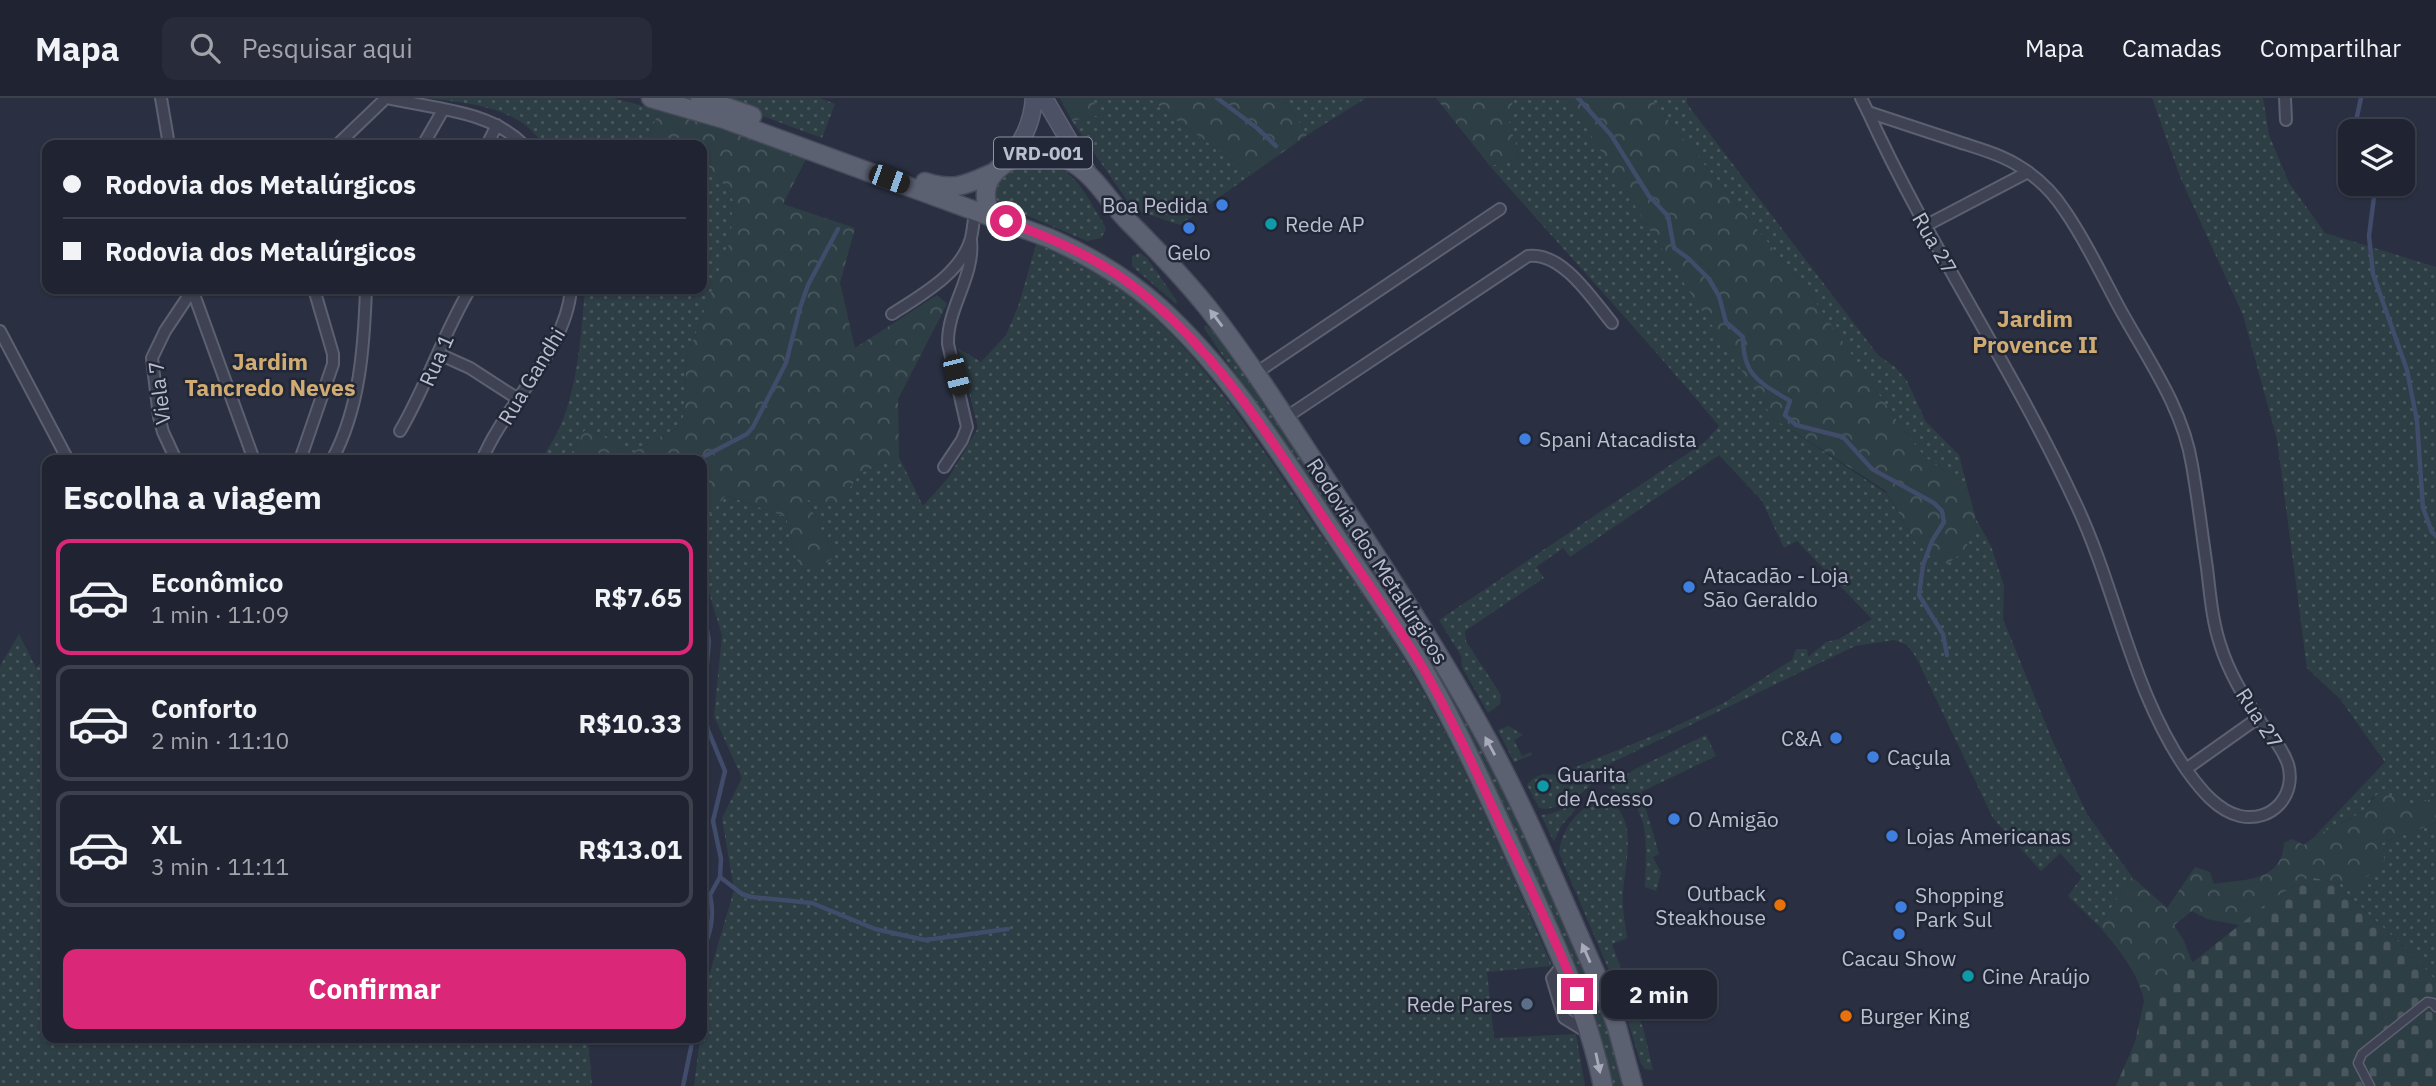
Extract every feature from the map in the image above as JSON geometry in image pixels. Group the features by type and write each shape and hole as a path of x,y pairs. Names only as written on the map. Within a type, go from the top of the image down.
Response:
{"main road":[{"name":"Rodovia dos Metalúrgicos","path":"652,98 724,119 1049,238 1095,260 1139,290 1180,327 1224,376 1270,438 1423,668 1473,761 1564,963 1592,1035 1603,1086"},
{"name":"VRD-001","path":"700,98 935,185 959,187 1035,153 1054,154 1074,163 1089,175 1188,284 1256,373 1429,639 1493,751 1607,999 1633,1086"},
{"path":"1001,168 1027,134 1034,98"},
{"path":"1044,98 1089,175"},
{"name":"VRD-001","path":"982,212 990,178 1001,168"}],"street":[{"path":"161,98 168,140"},
{"path":"342,140 387,98 467,114 497,125 519,140"},
{"name":"Rua 27","path":"1861,98 1898,177 1988,337 2078,507 2148,701 2168,740 2199,787 2228,811 2254,817 2269,813 2280,805 2286,796 2290,769 2278,744 2258,718 2233,675 2218,641 2192,462 2183,428 2168,393 2067,214 2044,186 2028,172 1986,151 1868,112"},
{"path":"2285,98 2286,120"},
{"path":"426,140 443,110"},
{"path":"490,140 497,125"},
{"path":"1925,226 2028,172"},
{"path":"1256,373 1500,209"},
{"path":"892,314 943,280 971,240 982,212"},
{"path":"944,467 962,440 967,427 948,344 948,332 971,263 971,240"},
{"path":"1285,418 1528,256 1547,257 1560,265 1581,285 1612,323"},
{"name":"Viela 7","path":"174,455 159,417 152,358 188,294"},
{"path":"192,294 252,455"},
{"path":"302,455 333,354 315,294"},
{"path":"334,455 345,430 359,379 366,294"},
{"name":"Rua 1","path":"400,431 419,397 467,294"},
{"name":"Rua Gandhi","path":"485,455 557,335 569,306 570,294"},
{"path":"0,331 65,455"},
{"path":"439,354 470,368 518,399"},
{"path":"2186,769 2258,718"},
{"path":"2370,1086 2358,1063 2362,1054 2427,1002 2436,1007"}],"green space":[{"path":"423,98 613,98 659,110 648,140 539,140 521,122 506,114 490,108"},
{"path":"714,98 820,98 835,104 822,138"},
{"path":"1060,98 1092,98 1100,115 1072,121"},
{"path":"1092,98 1150,98 1176,120 1252,174 1180,225 1133,209 1072,121 1100,115"},
{"path":"1150,98 1284,98 1307,135 1252,174 1176,120"},
{"path":"1284,98 1366,98 1307,135"},
{"path":"1436,98 1514,98 1508,119 1520,158 1490,166"},
{"path":"1514,98 1564,98 1572,105 1773,418 1887,494 1917,545 1965,550 1976,519 1991,546 2004,586 2003,619 2053,742 2087,814 2132,877 2099,926 2068,896 2082,877 2060,853 2041,871 1993,818 1916,657 1907,645 1894,640 1855,646 1611,763 1588,788 1569,801 1556,807 1539,808 1527,785 1536,777 1556,775 1672,728 1722,704 1792,660 1796,649 1807,649 1808,657 1826,642 1839,639 1872,619 1797,541 1784,548 1762,501 1719,455 1570,557 1563,548 1536,567 1544,578 1465,631 1466,641 1501,695 1500,704 1488,713 1462,667 1461,656 1439,620 1706,441 1719,426 1490,166 1520,158 1508,119"},
{"path":"1564,98 1650,98 1810,294 1924,456 1968,490 1976,519 1965,551 1947,564 1917,545 1886,491 1773,418 1668,259 1572,105"},
{"path":"1650,98 1687,98 1687,104 1878,355 1896,368 1907,381 1926,422 1959,455 1968,490 1924,456 1810,294"},
{"path":"2152,98 2263,98 2269,135 2289,183 2325,233 2436,267 2436,797 2412,806 2373,797 2366,810 2314,837 2385,762 2340,699 2307,668 2277,439 2243,315 2181,179"},
{"path":"659,110 688,117 807,157 783,204 855,228 840,283 855,348 937,295 947,304 898,399 899,457 861,473 838,503 807,500 835,557 818,568 798,563 786,517 726,495 707,518 707,455 570,455 587,427 631,453 683,425 687,357 731,239 733,200 719,177 707,169 707,140 648,140"},
{"path":"1045,159 1066,172 1081,187 1105,226 1106,230 1101,238 1087,241 1005,206 995,199 999,182 1011,170"},
{"path":"707,169 719,177 733,200 731,239 687,357 683,425 631,453 587,427 570,455 543,455 562,422 578,356 584,294 707,294"},
{"path":"1037,241 1082,263 1107,278 1165,328 1215,384 1259,444 1416,679 1454,749 1552,966 1487,972 1494,1038 1576,1034 1585,1086 694,1086 699,1043 707,1043 707,983 734,890 722,818 742,778 714,716 722,635 707,586 707,518 725,495 786,517 798,563 835,557 807,500 838,503 861,473 899,457 923,506 949,477 978,428 958,348 981,362 1006,335 1019,304"},
{"path":"1140,253 1147,258 1177,301 1176,304 1132,266 1132,256"},
{"path":"1205,325 1222,338 1258,389 1431,653 1501,785 1574,945 1607,1022 1624,1086 1610,1086 1563,950 1341,530 1204,328"},
{"path":"19,634 36,668 42,661 42,1043 588,1043 592,1086 0,1086 0,666"},
{"path":"1509,726 1523,735 1514,740 1522,756 1531,752 1532,755 1514,762 1498,730"},
{"path":"1706,735 1716,756 1641,792 1659,854 1653,857 1661,873 1656,891 1645,887 1646,842 1640,815 1634,804 1623,794 1608,788 1635,769"},
{"path":"2381,791 2412,806 2436,797 2436,823 2379,844 2385,860 2356,887 2310,877 2271,900 2273,944 2238,925 2207,919 2192,911 2174,925 2184,941 2203,990 2185,1002 2144,1001 2132,971 2099,926 2132,877 2167,908 2195,867 2210,872 2214,884 2260,876 2277,865 2284,843 2292,839 2304,845 2363,811"},
{"path":"1601,800 1616,806 1627,828 1623,905 1627,938 1612,944 1644,1031 1653,1070 1645,1069 1641,1064 1620,996 1559,853 1563,836 1573,820 1585,808"},
{"path":"1583,801 1561,826 1554,842 1541,815"},
{"path":"2436,823 2436,981 2415,957 2334,882 2357,887 2379,844"},
{"path":"2309,877 2334,882 2415,957 2436,981 2436,1086 2116,1086 2135,1042 2144,1001 2271,900"}],"waterway":[{"path":"1217,98 1276,146"},
{"path":"1578,98 1611,135 1649,196 1668,216 1674,248 1709,279 1719,296 1726,322 1743,337 1746,361 1750,369 1762,383 1790,401 1785,415 1796,425 1843,437 1872,469 1934,503 1942,511 1944,522 1932,541 1923,565 1919,595 1943,634 1947,655"},
{"path":"2356,119 2361,98"},
{"path":"2374,196 2369,236 2373,274 2407,370 2417,421 2423,508 2436,536"},
{"path":"707,455 747,434 753,427 786,363 808,285 838,229"},
{"path":"707,630 707,663"},
{"path":"707,726 725,771 713,821 721,859 720,877 710,895 712,911 707,939"},
{"path":"720,877 742,894 751,897 812,903 875,929 925,940 1008,929"},
{"path":"683,1086 692,1043"}],"place":[{"name":"Boa Pedida","path":"1222,205"},
{"name":"Rede AP","path":"1271,224"},
{"name":"Gelo","path":"1189,228"},
{"name":"Spani Atacadista","path":"1525,439"},
{"name":"Atacadão - Loja São Geraldo","path":"1689,587"},
{"name":"C&A","path":"1836,738"},
{"name":"Caçula","path":"1873,757"},
{"name":"Guarita de Acesso","path":"1543,786"},
{"name":"O Amigão","path":"1674,819"},
{"name":"Lojas Americanas","path":"1892,836"},
{"name":"Outback Steakhouse","path":"1780,905"},
{"name":"Shopping Park Sul","path":"1901,907"},
{"name":"Cacau Show","path":"1899,934"},
{"name":"Cine Araújo","path":"1968,976"},
{"name":"Rede Pares","path":"1527,1004"},
{"name":"Burger King","path":"1846,1016"}],"district":[{"name":"Jardim Provence II","path":"2035,331"},
{"name":"Jardim Tancredo Neves","path":"270,374"}],"route":[{"path":"1006,221 1071,247 1118,274 1139,290 1180,327 1224,376 1262,427 1423,668 1473,761 1577,994"}]}
